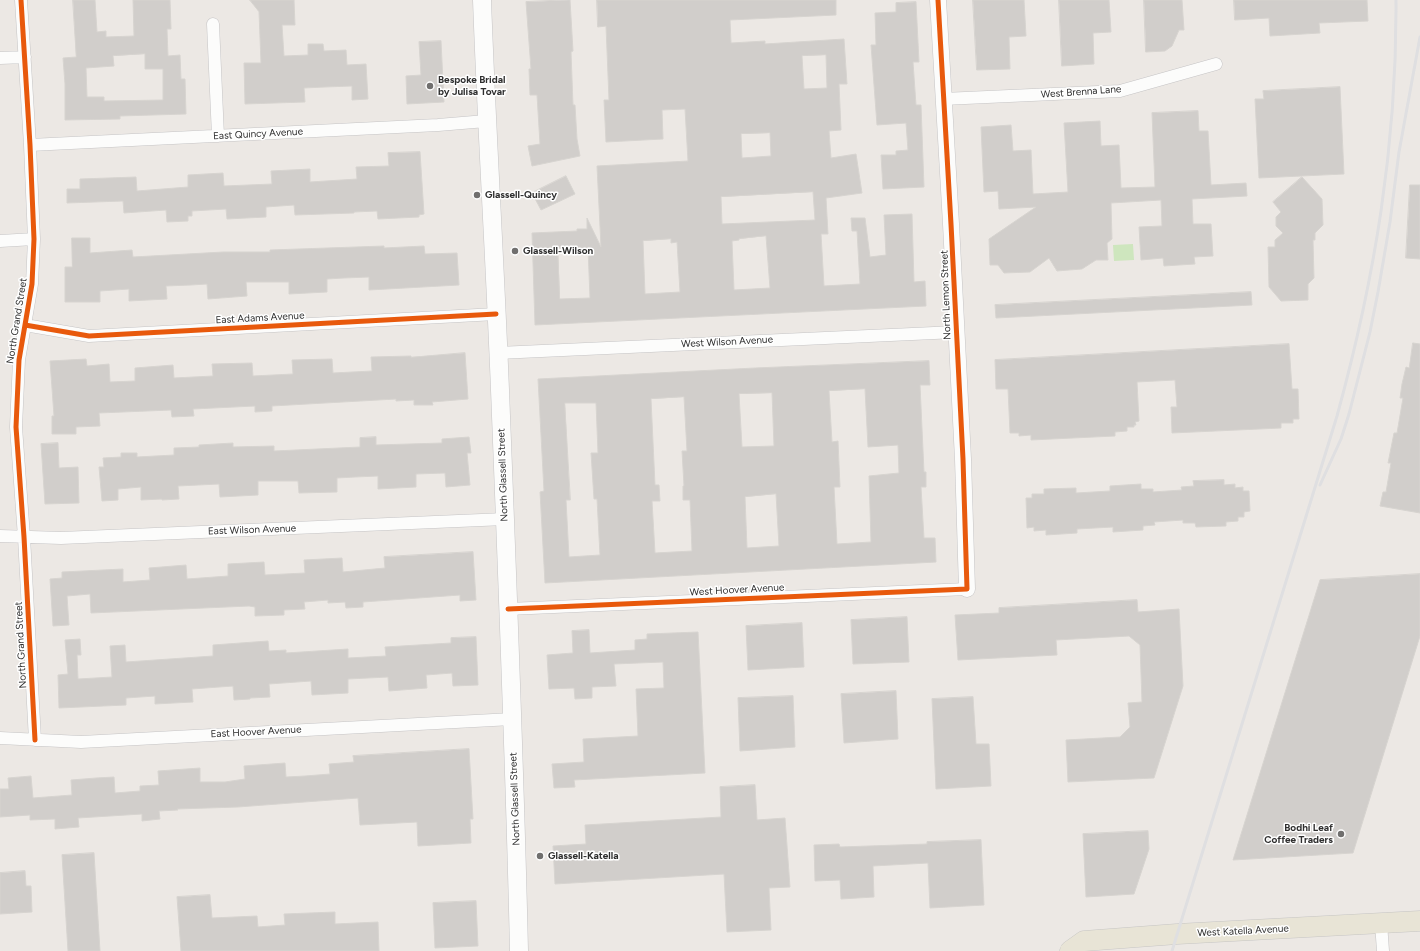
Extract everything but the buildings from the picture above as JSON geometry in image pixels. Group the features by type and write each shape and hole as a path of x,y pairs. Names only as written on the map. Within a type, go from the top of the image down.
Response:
{"main road":[{"name":"North Glassell Street","path":"482,0 486,121 505,520 519,951"},
{"name":"West Katella Avenue","path":"1070,951 1084,941 1177,934 1420,921"}],"street":[{"name":"North Grand Street","path":"21,0 34,239 32,284 19,360 16,427 24,537 35,740"},
{"name":"North Lemon Street","path":"938,0 950,202 962,459 966,589"},
{"path":"213,24 218,136"},
{"path":"0,58 25,57"},
{"name":"West Brenna Lane","path":"943,99 1120,91 1216,64"},
{"name":"East Quincy Avenue","path":"30,145 486,121"},
{"path":"0,241 34,239"},
{"name":"East Adams Avenue","path":"25,325 89,336 496,314"},
{"name":"West Wilson Avenue","path":"498,353 956,332"},
{"name":"East Wilson Avenue","path":"0,536 62,538 505,520"},
{"name":"West Hoover Avenue","path":"508,608 966,589"},
{"name":"East Hoover Avenue","path":"0,738 81,742 512,719"},
{"path":"1381,923 1383,951"}],"green space":[{"path":"1133,244 1134,260 1114,261 1113,245"}],"railway":[{"path":"1172,951 1337,416 1350,364 1373,262 1388,159 1393,106 1396,0"},
{"path":"1320,485 1341,439 1370,332 1390,222 1399,152 1420,37"}],"cycle path":[{"path":"21,0 34,239 32,284 19,360 16,427 24,537 35,740"},
{"path":"508,609 967,589 963,459 938,0"},
{"path":"25,325 89,336 496,314"}],"place":[{"name":"Bespoke Bridal by Julisa Tovar","path":"430,86"},
{"name":"Glassell-Quincy","path":"477,195"},
{"name":"Glassell-Wilson","path":"515,251"},
{"name":"Bodhi Leaf Coffee Traders","path":"1341,834"},
{"name":"Glassell-Katella","path":"540,856"}]}
